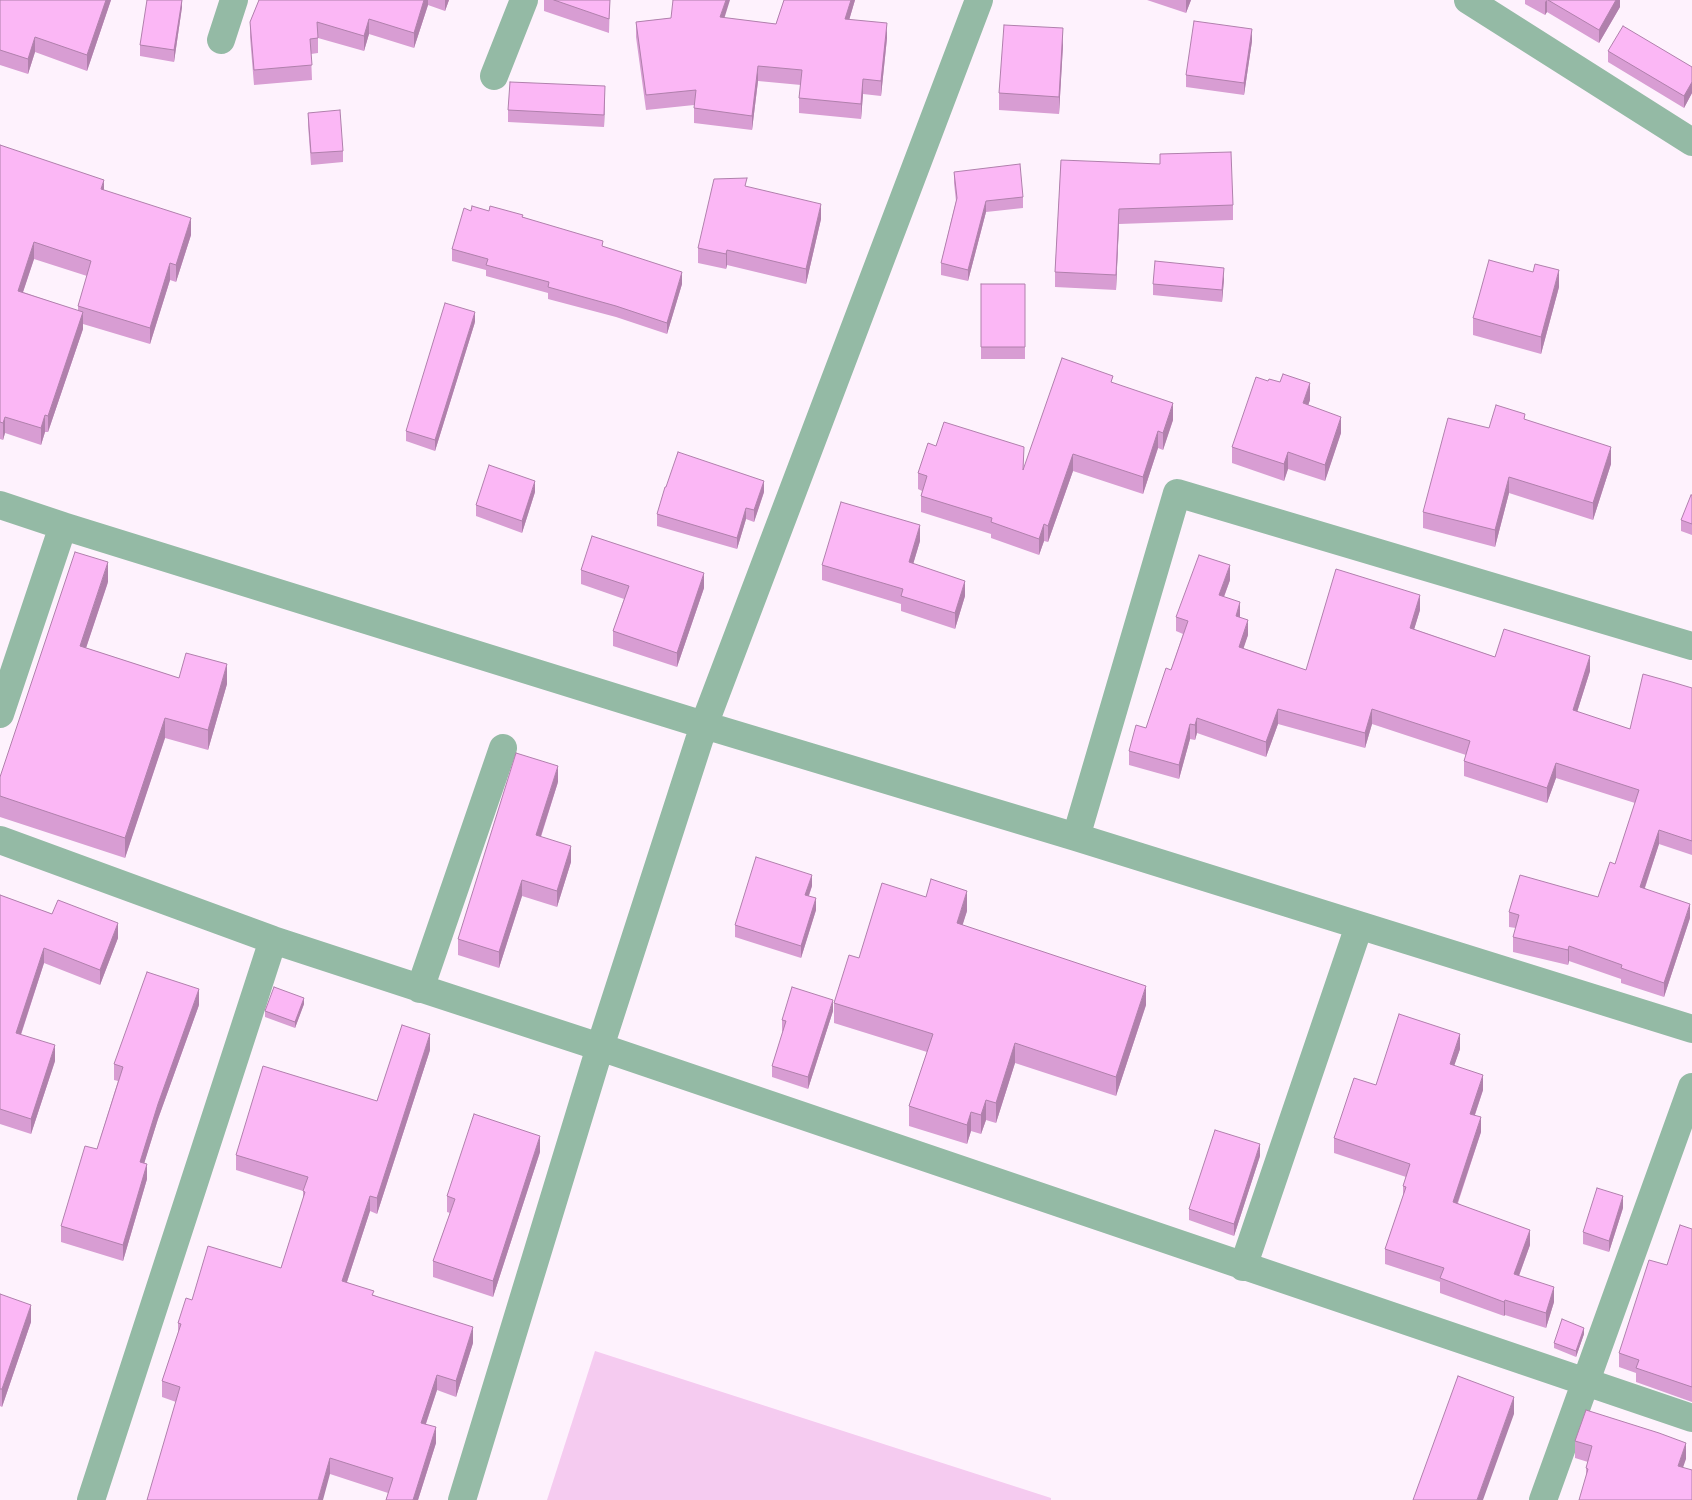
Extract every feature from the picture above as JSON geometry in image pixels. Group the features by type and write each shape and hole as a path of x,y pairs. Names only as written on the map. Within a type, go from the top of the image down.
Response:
{"street":[{"path":"221,40 234,0"},
{"path":"494,76 524,0"},
{"path":"462,1500 600,1048 704,725 979,0"},
{"path":"1468,0 1692,142"},
{"path":"1076,837 1177,493 1692,646"},
{"path":"0,504 62,526 704,725 1076,837 1692,1029"},
{"path":"0,714 62,526"},
{"path":"420,989 503,748"},
{"path":"0,840 273,940 600,1048 1692,1418"},
{"path":"1243,1267 1359,926"},
{"path":"91,1500 273,940"},
{"path":"1543,1500 1692,1087"}],"shaded area":[{"path":"595,1351 1051,1498 1051,1500 547,1500"}],"building":[{"path":"0,0 106,0 87,55 35,37 28,59 0,50"},
{"path":"147,0 182,0 174,50 140,45"},
{"path":"259,0 424,0 414,33 369,19 364,36 317,22 318,38 310,39 312,65 254,70 250,22"},
{"path":"554,0 610,0 609,19"},
{"path":"673,0 726,0 720,17 776,24 784,0 851,0 845,19 887,23 881,81 863,79 861,104 799,98 802,70 758,66 752,116 694,108 696,90 646,95 636,22 671,18"},
{"path":"1548,0 1616,0 1599,30"},
{"path":"1194,21 1252,29 1244,83 1186,75"},
{"path":"1004,25 1063,28 1059,97 999,93"},
{"path":"1623,26 1692,67 1692,82 1684,96 1608,51"},
{"path":"510,82 605,86 604,115 508,110"},
{"path":"340,110 343,151 311,153 308,113"},
{"path":"0,145 104,180 101,189 191,218 176,265 170,263 150,328 78,306 91,261 34,242 18,291 83,312 48,416 45,415 41,428 5,417 3,423 0,422"},
{"path":"1231,152 1233,205 1119,209 1116,275 1055,272 1061,160 1160,164 1160,154"},
{"path":"1020,164 1023,197 986,201 968,270 941,263 957,198 954,172"},
{"path":"747,178 745,186 821,204 806,269 727,250 726,254 698,248 714,179"},
{"path":"472,206 489,211 490,206 523,215 522,217 603,241 602,246 682,272 667,323 616,306 548,287 549,282 486,265 488,259 452,249 464,208 471,211"},
{"path":"1489,260 1533,272 1535,264 1559,270 1541,337 1473,318"},
{"path":"1155,261 1224,268 1222,290 1153,284"},
{"path":"981,284 1025,284 1025,347 981,347"},
{"path":"445,303 475,312 435,440 406,431"},
{"path":"1062,358 1113,376 1111,382 1173,403 1163,433 1158,431 1143,477 1073,454 1048,526 1044,524 1039,539 991,522 992,518 921,496 927,476 918,473 928,443 936,446 944,422 1024,447 1023,470"},
{"path":"1283,374 1310,383 1303,403 1341,417 1325,465 1288,452 1284,464 1232,447 1256,377 1280,382"},
{"path":"1496,405 1525,414 1524,419 1611,447 1593,503 1509,477 1495,530 1423,512 1448,418 1489,428"},
{"path":"678,452 764,481 754,510 746,508 737,538 657,514"},
{"path":"489,465 535,481 522,521 476,505"},
{"path":"1692,495 1692,524 1681,520"},
{"path":"841,502 920,525 909,562 965,581 955,613 901,596 903,589 822,565"},
{"path":"592,536 704,573 677,653 613,631 629,586 581,570"},
{"path":"75,552 108,562 80,646 179,678 186,653 227,664 208,730 165,718 125,838 0,796 0,777"},
{"path":"1199,555 1230,565 1219,595 1240,602 1236,616 1248,620 1239,647 1306,670 1336,569 1420,595 1410,628 1495,657 1504,629 1590,656 1573,710 1630,729 1643,674 1692,688 1692,841 1659,830 1640,887 1690,904 1664,983 1621,968 1622,965 1569,946 1568,950 1513,937 1519,915 1509,912 1520,875 1598,897 1610,862 1615,864 1639,790 1556,763 1547,788 1464,761 1470,741 1372,709 1365,733 1278,709 1266,742 1197,718 1195,725 1190,724 1179,765 1129,751 1136,725 1146,728 1166,668 1171,670 1188,621 1176,617"},
{"path":"516,753 558,766 536,835 571,846 557,891 522,880 499,952 458,939"},
{"path":"756,857 812,875 805,895 816,898 801,946 735,925"},
{"path":"931,879 967,891 957,923 1146,986 1116,1077 1015,1043 996,1103 986,1100 981,1115 971,1112 967,1125 909,1106 933,1034 834,1003 849,955 859,958 882,883 926,897"},
{"path":"0,895 52,914 58,900 118,923 100,970 44,948 16,1033 55,1045 31,1119 0,1109"},
{"path":"147,972 199,989 158,1104 140,1162 147,1164 123,1245 61,1226 85,1146 97,1149 123,1067 114,1064"},
{"path":"274,987 304,998 295,1022 265,1011"},
{"path":"792,987 833,1000 808,1077 772,1066 786,1021 782,1020"},
{"path":"1399,1014 1460,1034 1450,1064 1483,1075 1470,1114 1481,1117 1453,1202 1530,1230 1514,1274 1554,1287 1546,1313 1505,1300 1504,1302 1440,1278 1444,1268 1385,1249 1406,1187 1403,1186 1410,1164 1334,1138 1354,1078 1376,1085"},
{"path":"402,1025 430,1034 377,1198 370,1196 342,1281 374,1291 372,1295 473,1327 456,1381 437,1375 421,1423 436,1427 413,1500 386,1500 393,1478 330,1458 318,1500 147,1500 180,1387 162,1381 181,1324 178,1323 186,1298 192,1300 208,1246 281,1268 305,1192 303,1191 308,1177 236,1155 263,1066 377,1101"},
{"path":"474,1114 540,1136 493,1281 433,1261 455,1199 447,1196"},
{"path":"1215,1130 1260,1144 1234,1224 1189,1209"},
{"path":"1597,1188 1623,1196 1609,1241 1583,1232"},
{"path":"1680,1225 1692,1229 1692,1387 1636,1368 1639,1360 1619,1353 1649,1260 1667,1265"},
{"path":"0,1294 31,1305 2,1389 0,1389"},
{"path":"1562,1319 1584,1328 1576,1351 1554,1343"},
{"path":"1458,1376 1514,1397 1477,1500 1413,1500"},
{"path":"1586,1410 1686,1443 1678,1466 1692,1470 1692,1500 1579,1500 1592,1446 1575,1441"}]}
